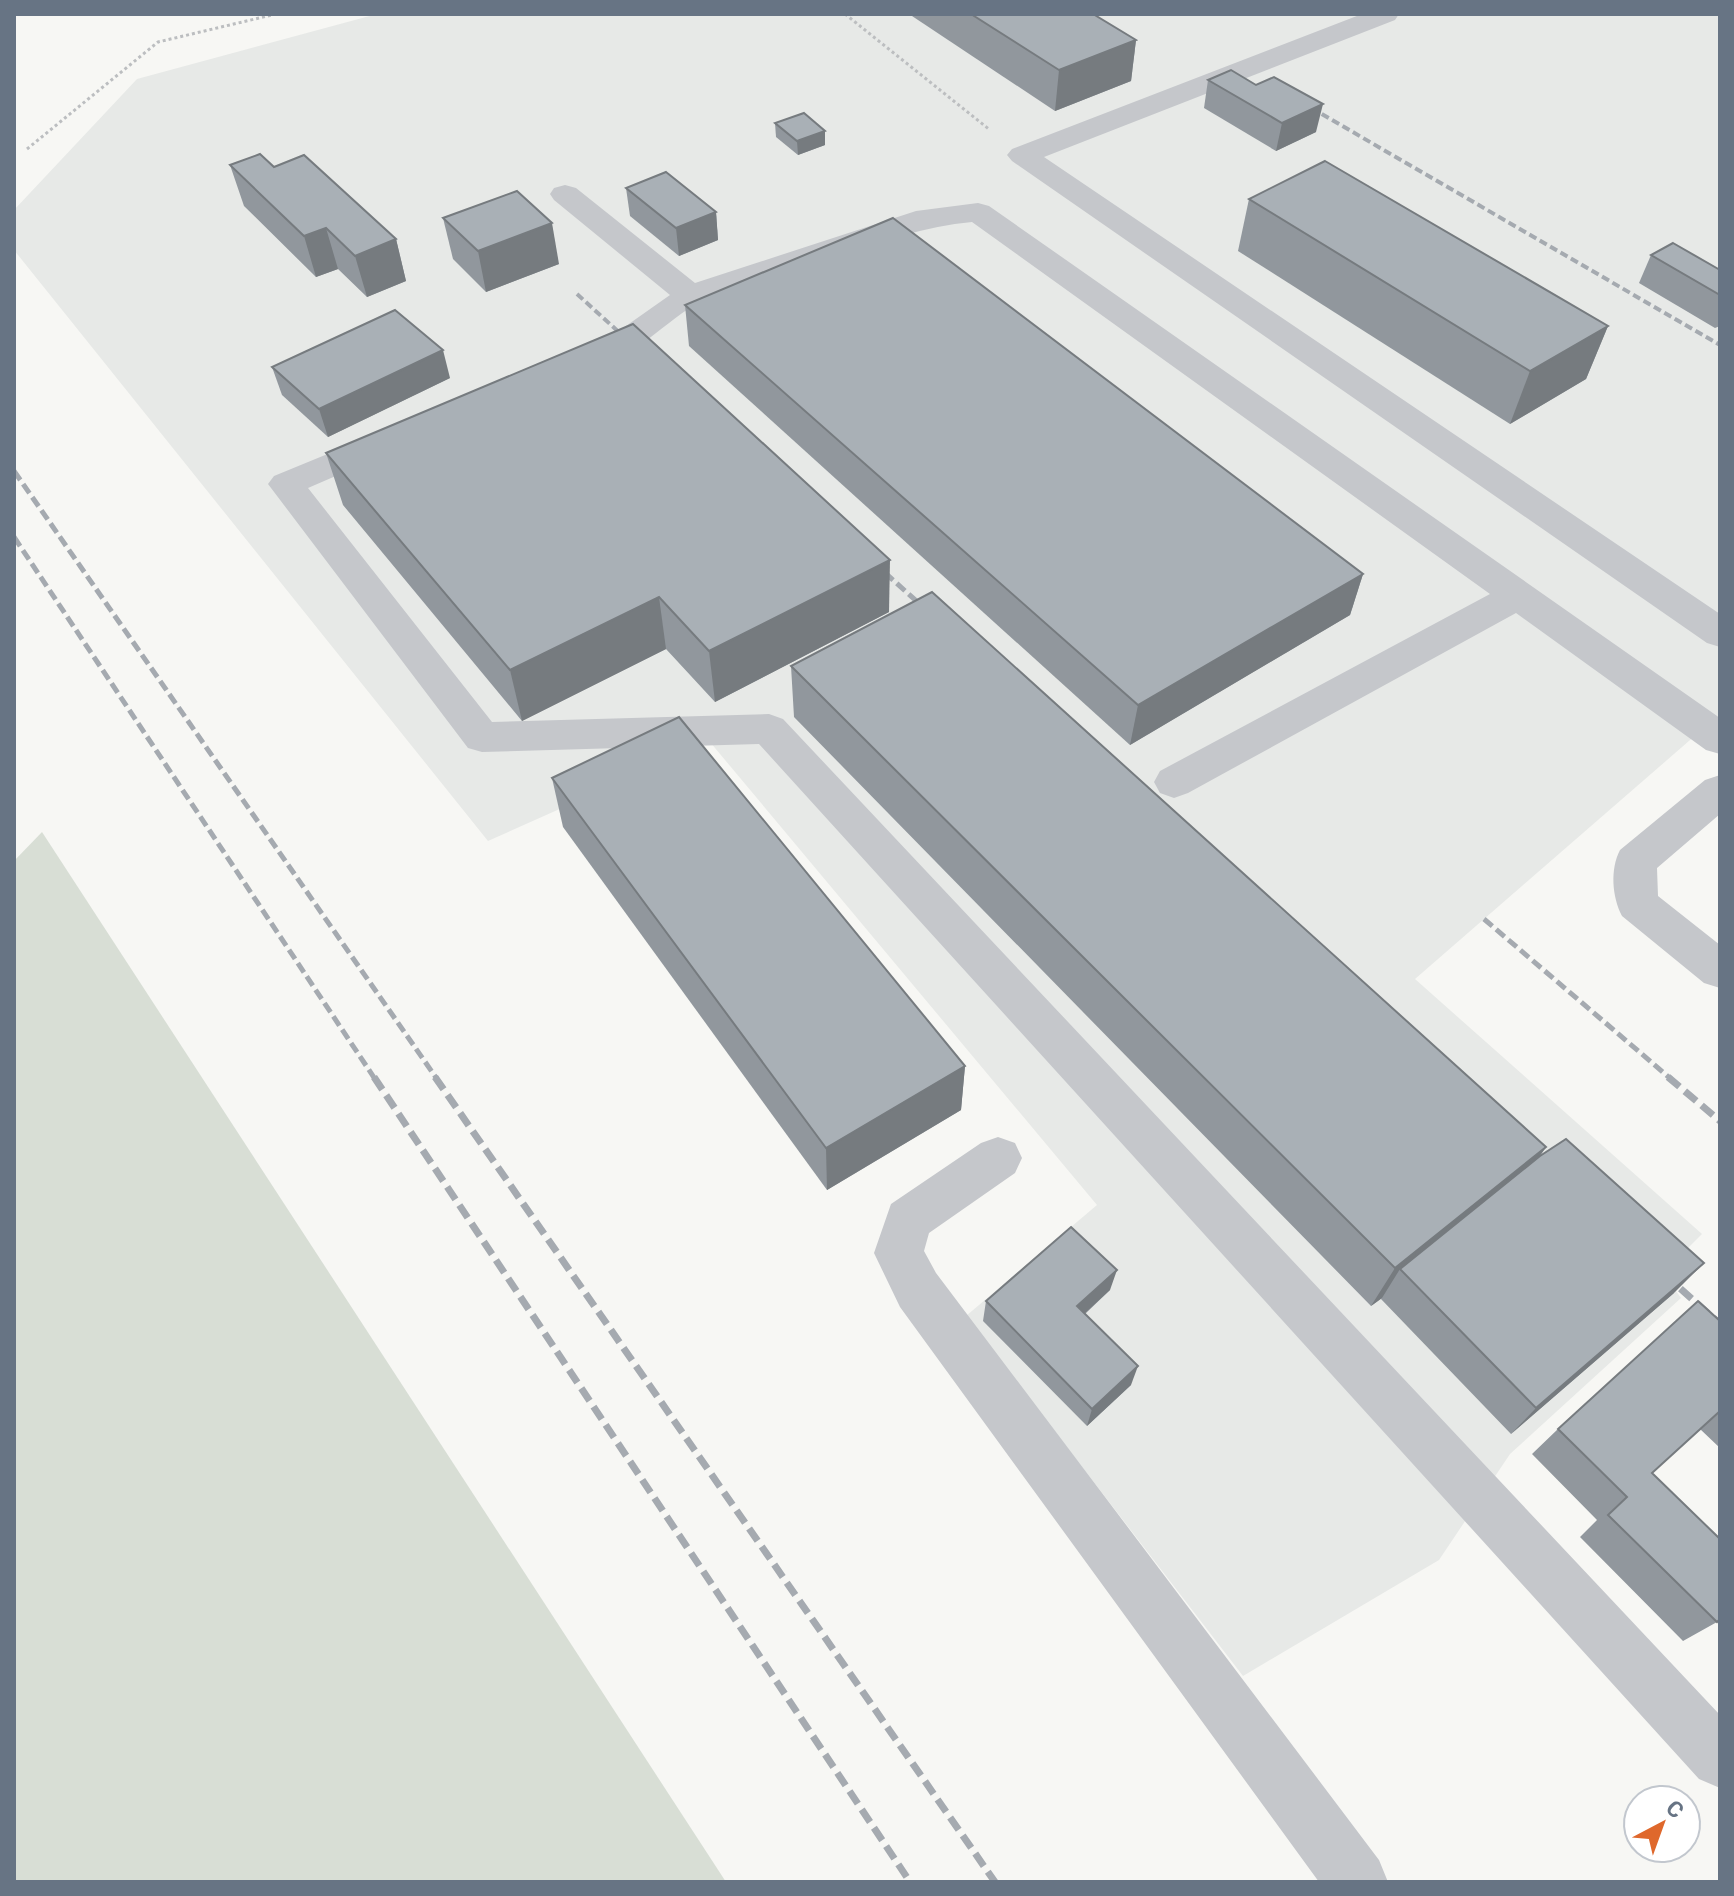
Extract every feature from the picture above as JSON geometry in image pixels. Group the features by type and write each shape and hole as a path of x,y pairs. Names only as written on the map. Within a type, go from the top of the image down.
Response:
{"lane":[{"path":"1022,155 1386,14"},
{"path":"1022,155 1720,633"},
{"path":"565,194 690,295"},
{"path":"557,370 628,340 690,295 927,217 978,212 1720,739"},
{"path":"414,430 286,484 482,737 769,729 1720,1758"},
{"path":"1174,782 1518,595"},
{"path":"1720,791 1635,862 1637,904 1720,970"},
{"path":"998,1158 908,1220 899,1253 918,1290 1357,1882"}],"path":[{"path":"27,149 158,42 276,14"},
{"path":"845,14 1022,155"}],"shaded area":[{"path":"377,14 1720,14 1720,714 1415,979 1702,1234 1663,1273 1681,1298 1510,1454 1439,1560 1243,1676 966,1316 1097,1205 710,742 488,841 14,250 14,210 137,79"},
{"path":"42,832 726,1882 14,1882 14,861"}],"building":[{"path":"971,14 1093,14 1136,40 1059,70"},
{"path":"1231,70 1256,85 1274,77 1323,104 1282,123 1208,80"},
{"path":"804,113 825,131 797,141 775,123"},
{"path":"260,154 274,167 304,155 396,239 355,256 326,228 304,236 230,165"},
{"path":"1325,161 1608,326 1530,371 1249,199"},
{"path":"666,172 716,212 676,228 626,188"},
{"path":"517,191 552,223 478,251 443,218"},
{"path":"893,218 1363,574 1138,705 685,305"},
{"path":"1673,243 1720,270 1720,295 1651,255"},
{"path":"395,310 443,350 319,409 272,367"},
{"path":"633,324 890,560 709,651 659,597 510,670 326,453"},
{"path":"932,592 1546,1147 1395,1268 791,666"},
{"path":"679,717 965,1066 826,1148 552,778"},
{"path":"1566,1139 1704,1263 1536,1408 1400,1269 1540,1156"},
{"path":"1071,1227 1117,1270 1077,1306 1138,1366 1092,1409 986,1301"},
{"path":"1698,1301 1720,1321 1720,1411 1652,1473 1720,1539 1720,1619 1717,1622 1608,1515 1627,1497 1558,1429"}],"railway":[{"path":"1301,102 1720,345"},
{"path":"577,294 633,345"},
{"path":"14,471 437,1079"},
{"path":"14,537 375,1079"},
{"path":"873,562 933,616"},
{"path":"1484,919 1671,1079"},
{"path":"374,1077 910,1882"},
{"path":"435,1077 995,1882"},
{"path":"1668,1077 1720,1121"},
{"path":"1664,1274 1720,1324"}]}
